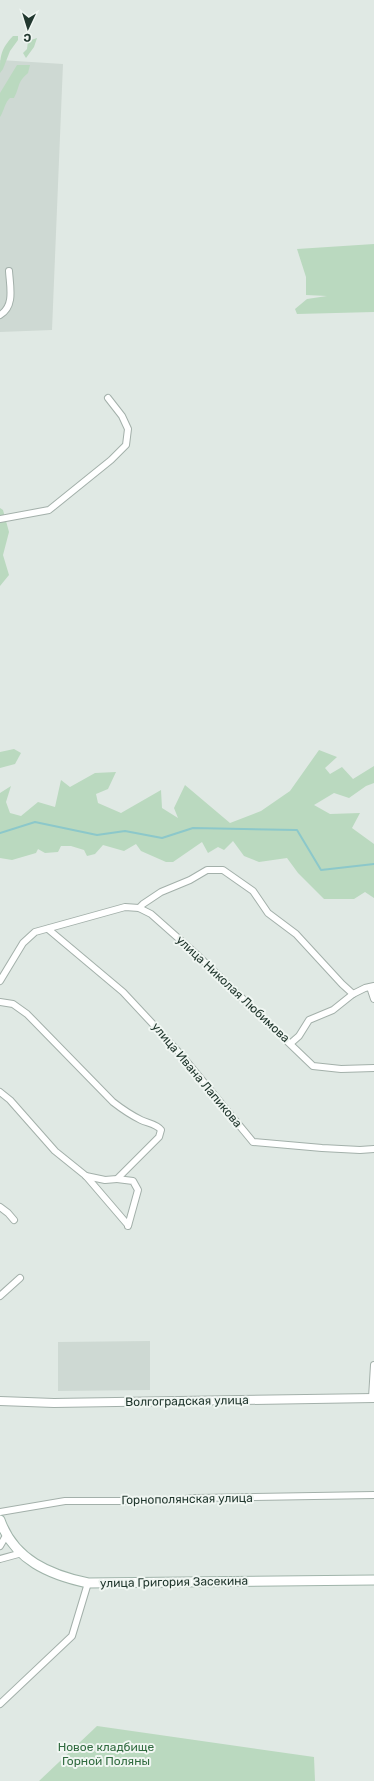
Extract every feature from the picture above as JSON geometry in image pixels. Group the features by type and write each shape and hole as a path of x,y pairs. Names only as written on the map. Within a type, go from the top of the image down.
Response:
{"main road":[{"name":"улица Григория Засекина","path":"0,1520 13,1545 22,1553 50,1572 62,1578 88,1584 374,1580"}],"street":[{"path":"0,316 5,312 10,304 10,271"},
{"path":"0,519 49,510 111,460 126,445 128,429 122,416 108,398"},
{"path":"0,981 28,938 35,932 125,907 139,908 161,892 190,880 207,870 224,870 253,891 268,913 296,934 353,994"},
{"name":"улица Николая Любимова","path":"139,908 151,914 195,953 291,1043 313,1066 341,1069 374,1068"},
{"name":"улица Ивана Лапикова","path":"48,929 123,992 152,1022 253,1142 322,1148 360,1150 374,1149"},
{"path":"291,1043 299,1036 310,1020 332,1010 353,994 372,986 374,999"},
{"path":"0,1002 13,1004 28,1014 113,1102 126,1112 159,1127 161,1130 159,1137 117,1179"},
{"path":"0,1092 10,1100 56,1151 86,1176 128,1225 138,1190 133,1181 117,1179 105,1180 86,1176"},
{"path":"0,1207 14,1220"},
{"path":"0,1296 20,1278"},
{"path":"373,1398 374,1365"},
{"name":"Волгоградская улица","path":"0,1402 78,1403 373,1398"},
{"name":"Горнополянская улица","path":"0,1512 65,1501 162,1501 196,1498 374,1495"},
{"path":"0,1546 7,1534"},
{"path":"0,1559 22,1553"},
{"path":"0,1704 72,1636 88,1584"}],"shaded area":[{"path":"0,60 63,64 52,330 0,332"},
{"path":"150,1341 150,1390 58,1391 58,1342"}],"green space":[{"path":"13,36 18,36 18,40 10,51 0,73 2,53"},
{"path":"37,38 34,47 26,58 23,53 27,49 28,41"},
{"path":"17,65 30,65 28,73 20,82 14,98 10,98 8,100 0,117 0,93"},
{"path":"374,244 374,312 297,314 295,309 307,299 327,296 306,295 306,277 297,249"},
{"path":"0,508 3,510 9,532 3,555 9,575 0,586"},
{"path":"14,749 21,753 15,764 0,768 0,752"},
{"path":"319,750 337,757 325,768 330,774 342,767 353,779 374,766 374,783 366,786 349,798 334,793 314,805 330,814 360,813 352,828 374,844 374,898 365,892 354,899 324,899 298,873 287,858 259,862 244,856 233,841 224,850 218,847 208,853 202,842 173,862 166,862 141,851 136,844 124,851 103,845 95,854 87,856 84,850 71,846 61,846 58,852 45,853 38,849 36,853 12,860 0,858 0,793 11,786 6,802 10,813 21,816 38,802 55,807 61,780 70,787 95,773 116,772 108,789 96,794 98,803 121,813 161,790 162,808 178,818 174,808 185,785 230,823 261,811 290,791"},
{"name":"Новое кладбище Горной Поляны","path":"97,1726 314,1757 315,1781 39,1781"}],"waterway":[{"path":"0,833 35,822 97,835 125,831 162,838 193,828 297,830 321,870 374,864"}]}
